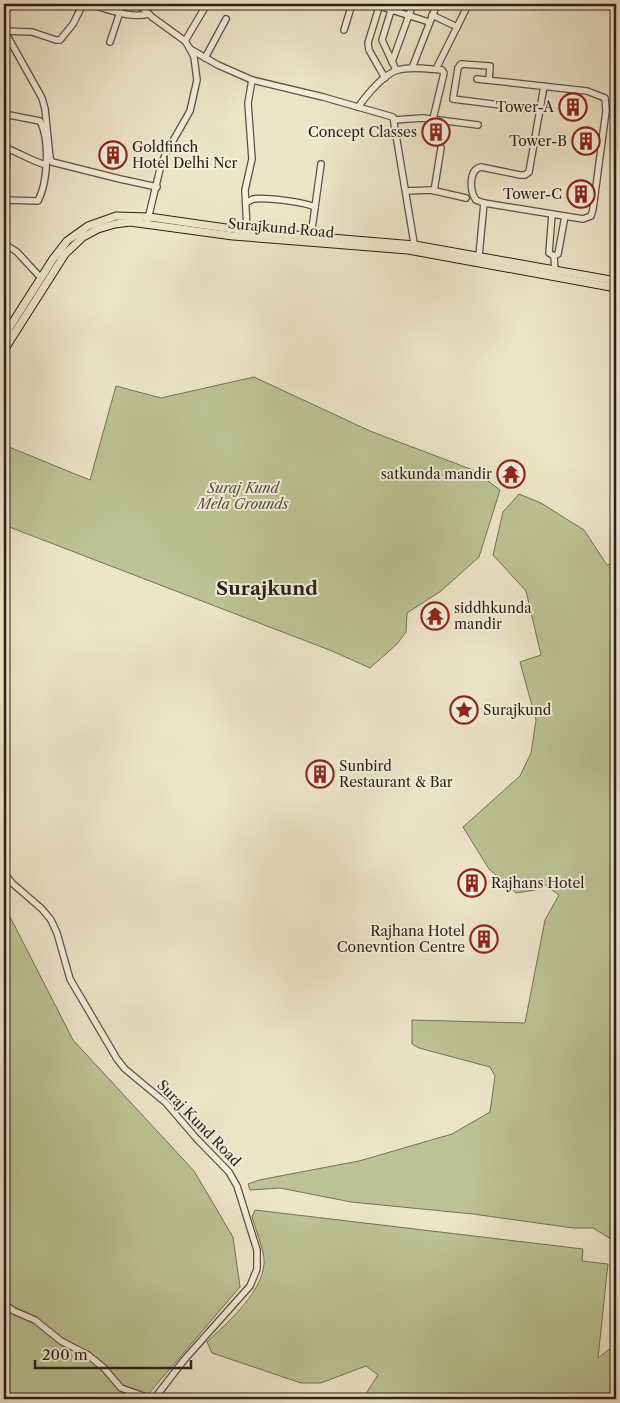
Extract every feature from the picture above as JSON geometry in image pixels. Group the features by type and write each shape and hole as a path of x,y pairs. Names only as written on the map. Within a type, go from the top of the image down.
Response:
{"main road":[{"name":"Surajkund Road","path":"4,350 10,332 60,249 81,230 101,220 116,216 415,248 555,273 616,281"},
{"name":"Surajkund Road","path":"4,336 10,332 71,246 89,234 122,222 148,220 233,236 415,248"},
{"name":"Surajkund Road","path":"467,257 479,256 616,288"}],"street":[{"path":"4,31 32,32 60,40 73,24 83,4"},
{"path":"89,4 140,16 149,14"},
{"path":"110,42 119,4"},
{"path":"138,4 184,41 194,57 197,80 193,105 166,153 161,166 148,220"},
{"path":"184,41 207,4"},
{"path":"344,30 352,4"},
{"path":"392,62 413,4"},
{"path":"412,68 437,4"},
{"path":"436,69 466,8 464,4"},
{"path":"385,78 368,47 380,5 392,7 409,16 429,22"},
{"path":"392,7 382,40 396,70"},
{"path":"432,15 457,27"},
{"path":"205,58 226,19"},
{"path":"4,31 42,98 52,162 157,187"},
{"path":"190,49 252,80 316,95 391,116 394,120 415,248"},
{"path":"489,80 490,66 461,64 458,68 453,99 539,110"},
{"path":"358,107 368,94 396,70 412,68 436,69 442,70 444,73 433,119"},
{"path":"477,78 587,91 605,98 607,102 596,191 591,216 583,219 484,203 476,200 473,196 471,185 474,171 477,168 481,167 520,175 525,175 529,172 544,86"},
{"path":"247,231 245,190 252,164 248,103 252,80"},
{"path":"4,114 40,121 46,146 45,176 38,201 5,200"},
{"path":"394,120 419,118 478,125"},
{"path":"4,210 5,146 23,154 32,161 46,164"},
{"path":"434,191 441,148"},
{"path":"311,236 320,164"},
{"path":"406,191 434,191 466,198"},
{"path":"246,203 254,199 279,200 315,206"},
{"path":"479,256 484,203"},
{"path":"552,214 549,253 554,256"},
{"path":"554,256 558,254 565,216"},
{"path":"6,245 18,252 41,278"},
{"path":"554,256 555,273"},
{"path":"4,321 10,332"},
{"path":"4,615 4,648"},
{"name":"Suraj Kund Road","path":"4,873 51,920 57,933 70,979 117,1059 125,1069 162,1099 229,1172 237,1186 253,1235 258,1262 250,1286 184,1360 153,1399"},
{"path":"4,1304 14,1311 35,1320 61,1341 88,1355 104,1368 122,1388 153,1399"}],"green space":[{"name":"Suraj Kund Mela Grounds","path":"254,377 370,431 473,470 500,490 479,557 441,591 407,613 406,632 397,644 370,668 332,651 4,525 4,445 90,480 116,386 161,398"},
{"path":"519,494 541,503 584,530 607,565 616,563 616,1254 611,1239 593,1228 573,1228 473,1214 351,1202 280,1188 250,1190 248,1184 259,1180 359,1161 452,1134 490,1112 495,1076 490,1067 419,1048 412,1044 412,1020 525,1023 545,920 559,895 545,885 535,890 516,893 489,869 463,827 520,776 531,753 536,720 520,662 541,655 526,591 493,555 503,512"},
{"path":"4,905 73,1040 194,1171 233,1237 240,1287 144,1399 4,1399"},
{"path":"255,1210 583,1249 582,1261 608,1264 598,1358 616,1344 616,1399 360,1399 378,1375 366,1366 321,1383 301,1383 212,1353 207,1342 244,1305 259,1282 263,1270 263,1253 252,1217"}],"place":[{"name":"Tower-A","path":"573,107"},
{"name":"Concept Classes","path":"436,132"},
{"name":"Tower-B","path":"586,141"},
{"name":"Goldfinch Hotel Delhi Ncr","path":"113,155"},
{"name":"Tower-C","path":"581,194"},
{"name":"satkunda mandir","path":"511,474"},
{"name":"siddhkunda mandir","path":"435,616"},
{"name":"Surajkund","path":"464,710"},
{"name":"Sunbird Restaurant & Bar","path":"320,774"},
{"name":"Rajhans Hotel","path":"472,883"},
{"name":"Rajhana Hotel Conevntion Centre","path":"484,939"}],"district":[{"name":"Surajkund","path":"267,588"}]}
